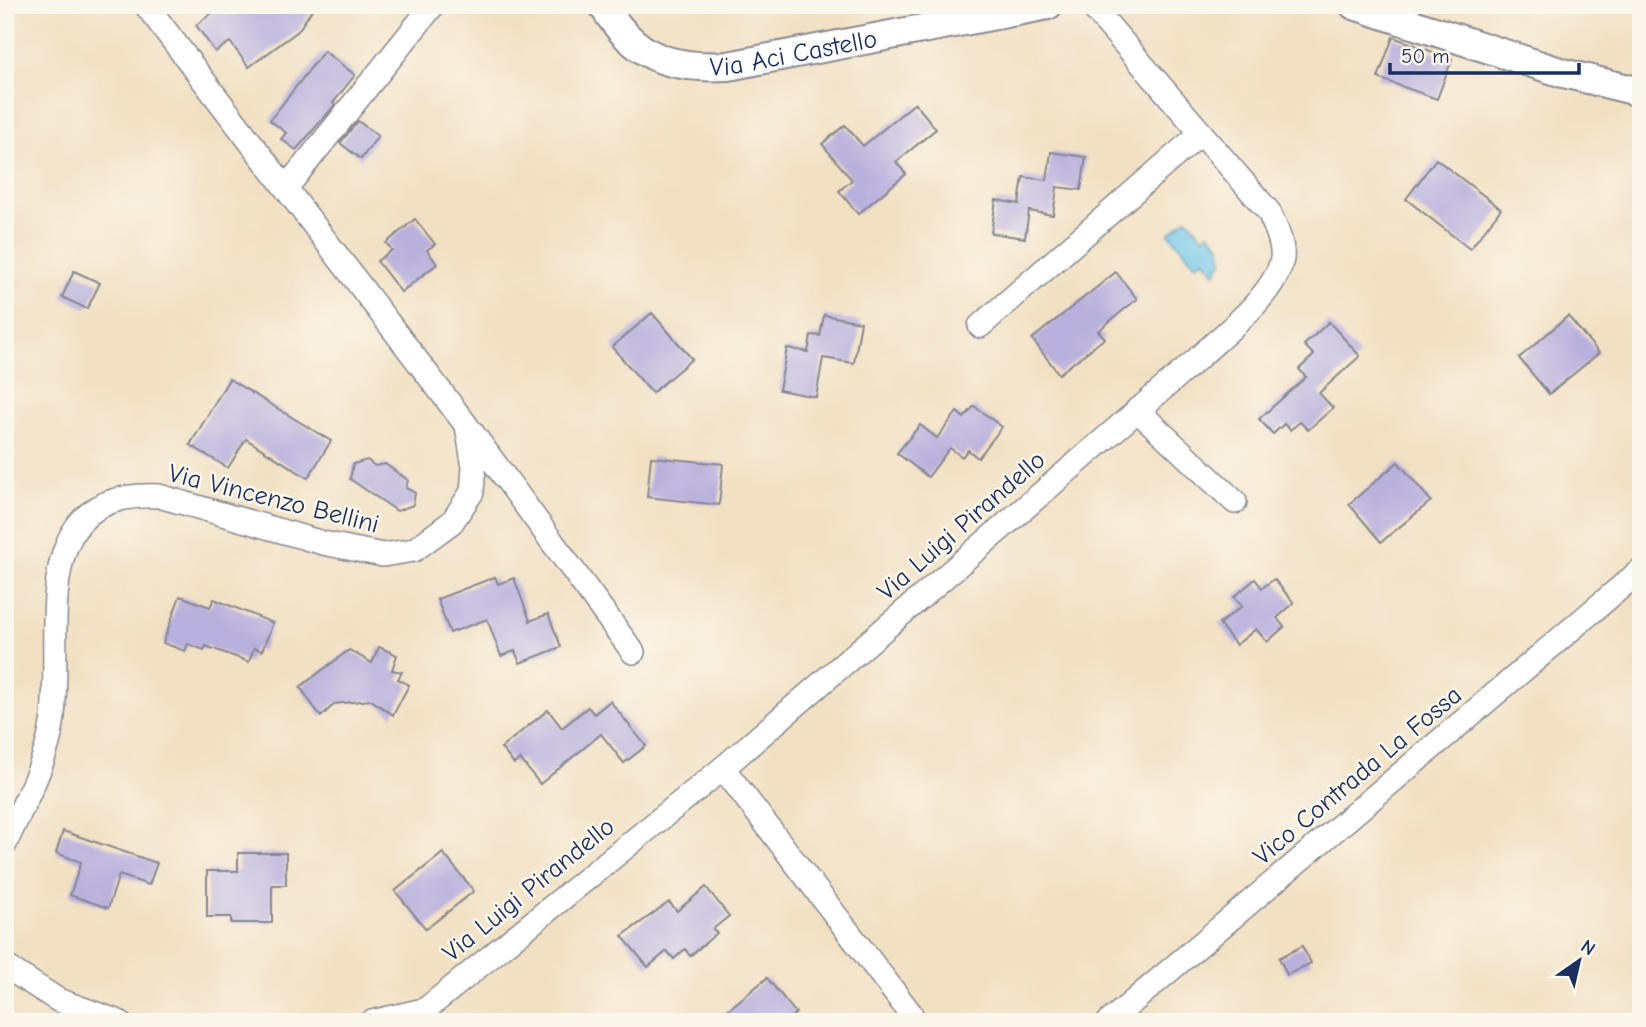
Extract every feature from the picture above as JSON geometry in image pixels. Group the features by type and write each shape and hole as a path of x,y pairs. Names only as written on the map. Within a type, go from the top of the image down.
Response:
{"street":[{"name":"Via Vincenzo Bellini","path":"5,844 37,772 52,726 58,572 65,547 81,519 102,503 131,495 159,496 323,543 383,555 414,550 452,522 472,492 474,467 467,426 146,5"},
{"path":"286,188 433,5"},
{"name":"Via Aci Castello","path":"603,5 625,36 647,52 690,68 728,66 1048,5"},
{"name":"Via Luigi Pirandello","path":"417,1016 723,768 1137,410 1253,306 1275,279 1282,257 1278,234 1269,212 1091,5"},
{"path":"1354,5 1563,73 1641,92"},
{"path":"980,326 1200,133"},
{"path":"1137,410 1235,502"},
{"path":"467,426 633,652"},
{"name":"Vico Contrada La Fossa","path":"1109,1022 1641,570"},
{"path":"723,768 911,1014 912,1022"},
{"path":"5,966 58,1000 118,1022"},
{"path":"372,1022 417,1016"}],"water":[{"path":"1187,218 1203,237 1209,233 1220,245 1223,260 1215,273 1204,259 1196,265 1169,233"}],"building":[{"path":"223,5 315,5 298,31 249,67 230,42 215,52 196,25"},
{"path":"1393,37 1452,59 1437,99 1378,78"},
{"path":"324,51 355,75 333,103 335,105 296,150 281,139 286,133 270,120"},
{"path":"915,103 936,129 896,162 906,174 858,214 839,191 852,180 822,144 845,125 863,146"},
{"path":"358,121 378,136 361,159 340,143"},
{"path":"1051,152 1086,157 1081,190 1057,187 1053,215 1029,211 1025,238 991,233 996,200 1019,204 1023,177 1047,180"},
{"path":"1436,159 1501,209 1470,249 1406,199"},
{"path":"415,219 435,244 427,250 437,264 401,292 377,261 392,250 386,243"},
{"path":"74,271 100,283 87,309 62,297"},
{"path":"1116,272 1137,299 1098,331 1105,338 1059,374 1032,339"},
{"path":"652,313 692,359 652,393 612,347"},
{"path":"824,315 861,322 854,363 823,358 816,397 779,390 787,348 808,352 811,335 820,336"},
{"path":"1568,316 1599,353 1549,394 1519,358"},
{"path":"1329,322 1360,356 1319,393 1333,408 1308,430 1300,422 1290,430 1284,424 1273,434 1259,419 1306,377 1299,369 1314,355 1304,345"},
{"path":"229,379 331,441 308,478 246,439 228,468 190,445"},
{"path":"974,406 1002,427 978,458 968,450 962,457 950,448 928,477 897,453 920,425 937,438 957,412 964,418"},
{"path":"651,457 723,464 719,505 647,497"},
{"path":"367,460 375,466 385,464 408,480 406,488 415,493 413,505 397,511 350,479 353,464"},
{"path":"1398,462 1431,501 1381,542 1349,504"},
{"path":"495,577 498,584 514,578 530,621 548,614 561,647 520,663 515,651 501,656 487,619 450,633 437,599"},
{"path":"1255,579 1262,588 1274,579 1294,603 1277,618 1284,627 1267,642 1256,629 1236,645 1219,624 1242,606 1234,597"},
{"path":"180,596 210,607 214,599 273,623 262,651 254,648 249,662 206,646 204,650 188,644 185,651 163,643"},
{"path":"379,647 397,655 392,670 402,672 398,679 409,685 393,715 371,700 334,704 321,717 300,687 349,650 372,663"},
{"path":"610,701 646,746 624,763 601,734 540,784 520,759 514,764 501,748 548,710 562,728 588,707 594,714"},
{"path":"63,831 157,863 149,885 119,875 108,908 70,895 81,862 56,853"},
{"path":"238,853 286,853 286,885 272,885 272,923 231,923 231,917 207,917 207,871 238,871"},
{"path":"443,853 474,891 426,929 395,891"},
{"path":"706,887 729,916 713,929 717,933 690,956 685,949 674,959 667,951 648,967 622,936 669,902 677,911"},
{"path":"1302,946 1311,963 1287,975 1279,958"},
{"path":"767,978 796,1013 785,1022 713,1022"}]}
